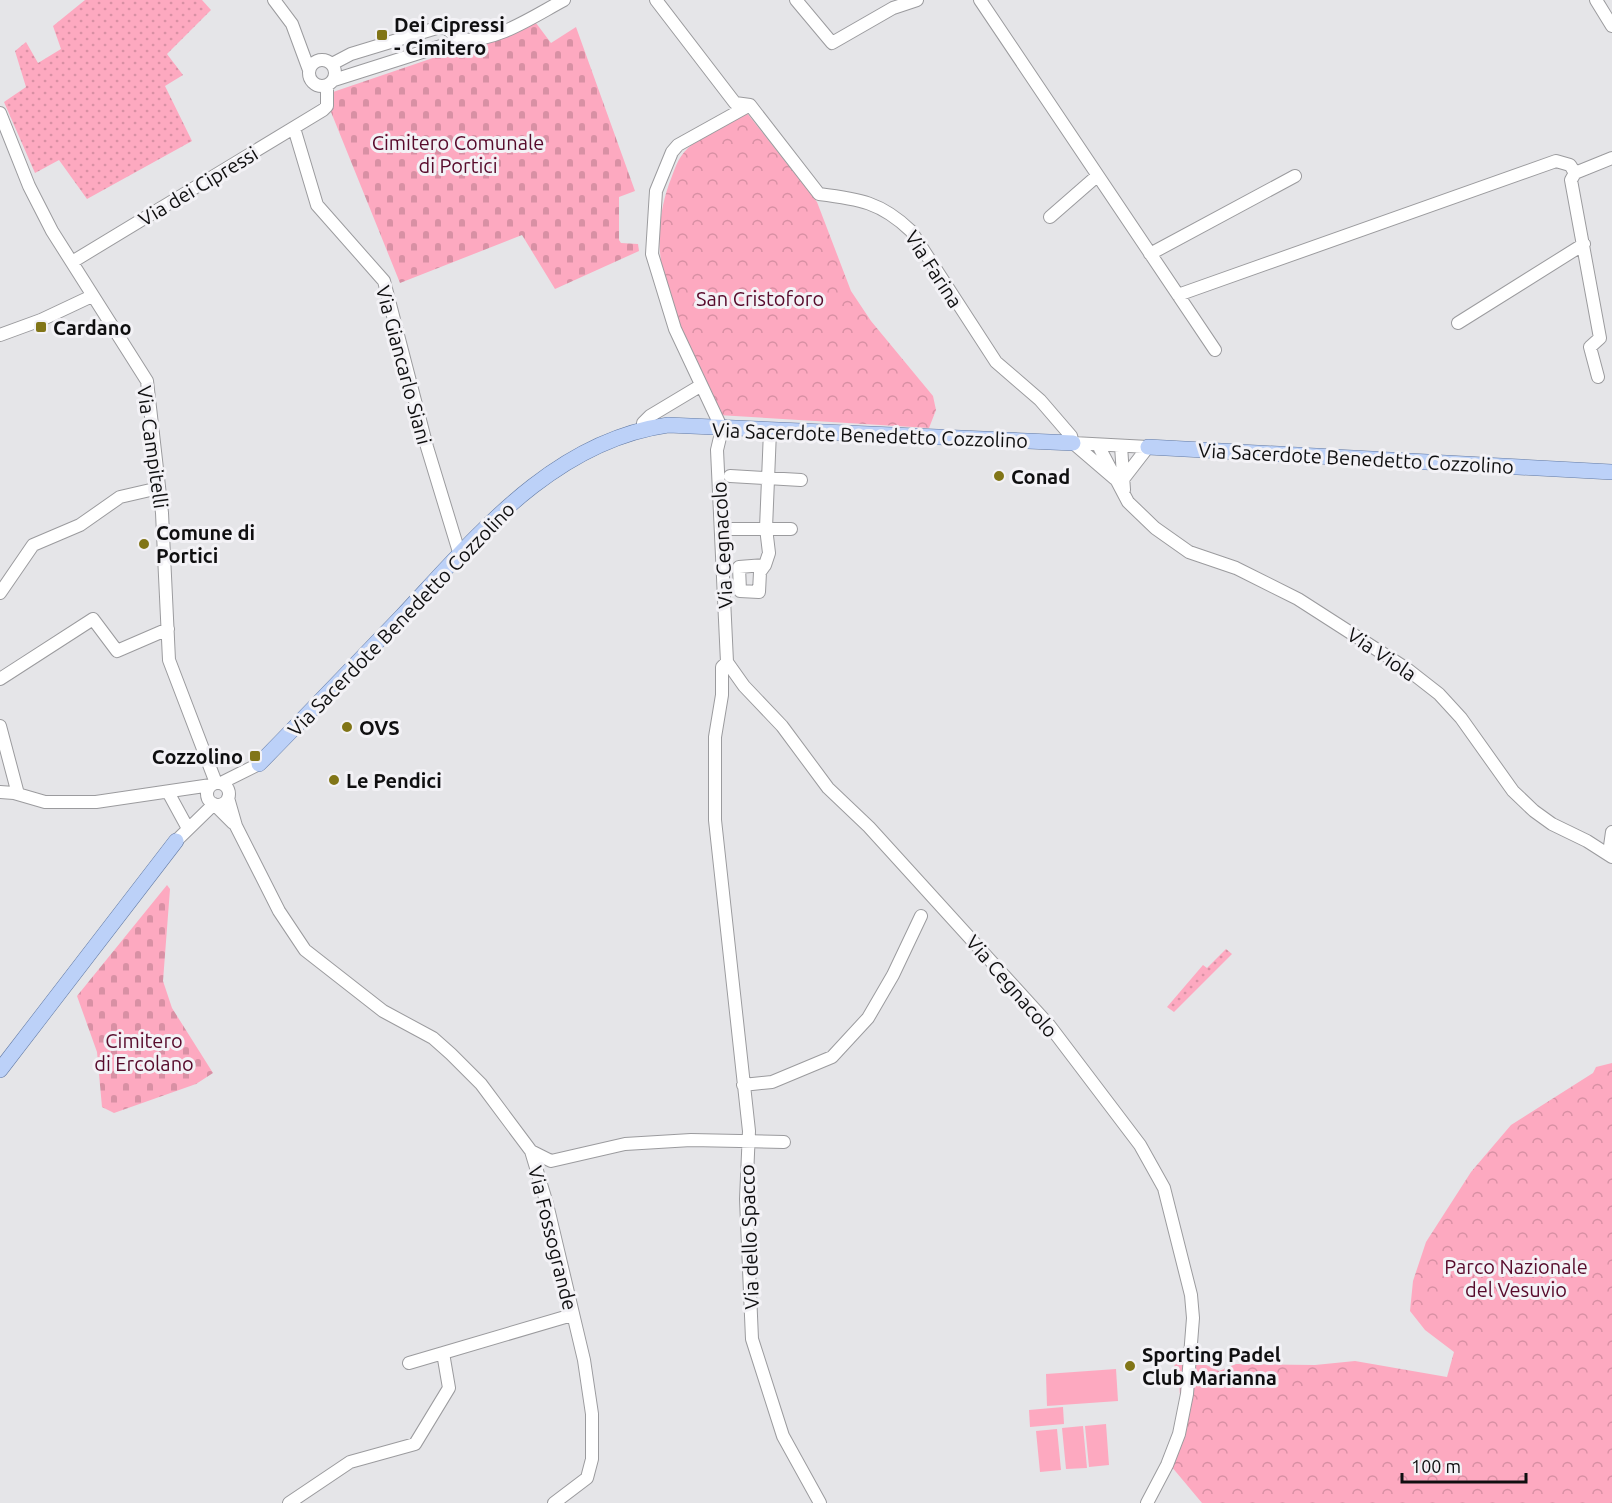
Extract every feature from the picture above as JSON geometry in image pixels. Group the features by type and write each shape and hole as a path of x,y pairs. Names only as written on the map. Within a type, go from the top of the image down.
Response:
{"main road":[{"name":"Via Sacerdote Benedetto Cozzolino","path":"259,764 489,522 556,470 643,429 668,425 1073,443"},
{"name":"Via Sacerdote Benedetto Cozzolino","path":"1148,447 1612,472"},
{"name":"Via Sacerdote Benedetto Cozzolino","path":"0,1070 176,842"}],"street":[{"path":"274,0 291,24 300,42 309,77 325,83 460,40 474,41 501,33 564,0"},
{"name":"Via Farina","path":"656,0 735,103 750,105 819,194 864,200 897,217 911,231 996,362 1040,400 1071,436 1073,443"},
{"path":"796,0 832,43 893,8 917,0"},
{"path":"981,0 1097,177 1215,350"},
{"path":"1596,0 1612,26"},
{"path":"309,70 312,64 441,27 446,28 460,40"},
{"path":"300,42 335,71 325,83"},
{"name":"Via dei Cipressi","path":"72,262 323,110 325,83"},
{"path":"722,429 675,329 652,254 656,191 672,152 678,146 750,105"},
{"name":"Via Campitelli","path":"0,113 29,186 52,231 147,381 159,488 170,660 213,792"},
{"name":"Via Giancarlo Siani","path":"294,128 317,205 384,281 427,447 459,552"},
{"path":"1598,377 1590,347 1600,338 1571,180 1575,173 1612,158"},
{"path":"1178,295 1557,161 1570,165 1575,173"},
{"path":"1150,254 1295,176"},
{"path":"1050,217 1097,177"},
{"path":"1458,323 1584,244"},
{"path":"0,335 41,320 92,296"},
{"path":"643,429 643,423 650,416 700,386"},
{"name":"Via Cegnacolo","path":"722,429 717,450 727,662 744,686 782,726 828,788 869,827 1048,1025 1140,1145 1164,1188 1191,1294 1193,1318 1187,1394 1179,1434 1167,1465 1146,1503"},
{"path":"765,565 769,553 766,528 770,431"},
{"path":"1073,443 1119,479 1148,447"},
{"name":"Via Sacerdote Benedetto Cozzolino","path":"1073,443 1148,447"},
{"name":"Via Viola","path":"1098,445 1119,479 1128,502 1155,528 1189,552 1236,568 1298,599 1407,669 1439,694 1461,718 1506,782 1534,811 1552,824 1611,855 1612,832"},
{"name":"Via Viola","path":"1119,479 1121,446"},
{"path":"730,476 801,480"},
{"path":"0,593 33,545 80,525 120,497 159,488"},
{"path":"732,529 791,530"},
{"path":"0,679 93,619 117,651 168,629"},
{"name":"Via Cegnacolo","path":"727,662 722,667 722,695 715,737 715,820 734,976 742,1085 749,1131 748,1143"},
{"path":"0,726 18,794"},
{"name":"Via Sacerdote Benedetto Cozzolino","path":"176,842 186,825 213,792 259,764"},
{"name":"Via Sacerdote Benedetto Cozzolino","path":"213,792 221,805 259,764"},
{"path":"0,792 18,794 45,802 96,802 174,791 213,792 227,787 236,826"},
{"path":"174,791 186,825"},
{"path":"213,792 236,826"},
{"name":"Via Sacerdote Benedetto Cozzolino","path":"176,842 213,792"},
{"name":"Via Fossogrande","path":"236,826 279,911 305,950 382,1011 433,1038 451,1054 481,1084 531,1151 547,1204 590,1393 592,1459 587,1478 554,1503"},
{"path":"742,1085 772,1082 832,1057 868,1018 893,975 921,916"},
{"name":"Via dello Spacco","path":"531,1151 551,1161 626,1143 691,1140 748,1143 746,1200 753,1339 783,1436 819,1503"},
{"path":"748,1143 784,1142"},
{"path":"409,1363 572,1315"},
{"path":"290,1503 351,1462 415,1444 449,1388 443,1353"}],"green space":[{"path":"85,0 202,0 211,10 167,54 183,75 165,86 192,141 87,199 59,160 35,173 4,102 26,87 15,51 26,42 38,63 61,49 53,26"},
{"name":"Cimitero Comunale di Portici","path":"536,23 551,43 576,27 635,191 619,197 619,240 621,243 638,244 639,251 555,289 522,235 400,283 331,112 333,92"},
{"name":"San Cristoforo","path":"747,113 817,202 851,291 871,321 933,396 936,410 929,428 718,415 680,331 670,302 663,274 660,245 661,215 669,184 684,152 701,138"},
{"name":"Cimitero di Ercolano","path":"167,885 170,889 163,981 172,1008 213,1073 196,1084 114,1113 102,1107 97,1052 77,996"},
{"path":"1226,949 1232,954 1174,1012 1167,1007 1203,965 1207,968"},
{"name":"Parco Nazionale del Vesuvio","path":"1612,1063 1612,1503 1202,1503 1166,1460 1182,1420 1178,1371 1174,1366 1190,1350 1200,1362 1219,1371 1236,1364 1315,1365 1355,1361 1447,1377 1454,1352 1425,1330 1410,1311 1413,1281 1426,1242 1471,1172 1511,1125 1593,1073 1596,1067"},
{"path":"1116,1369 1118,1401 1047,1406 1046,1374"},
{"path":"1063,1407 1064,1424 1030,1427 1029,1410"},
{"path":"1106,1424 1109,1465 1089,1467 1085,1426"},
{"path":"1083,1426 1087,1468 1066,1469 1062,1428"},
{"path":"1057,1429 1061,1470 1040,1472 1036,1431"}],"place":[{"name":"Dei Cipressi - Cimitero","path":"382,35"},
{"name":"Cardano","path":"41,327"},
{"name":"Conad","path":"999,476"},
{"name":"Comune di Portici","path":"144,544"},
{"name":"OVS","path":"347,727"},
{"name":"Cozzolino","path":"255,756"},
{"name":"Le Pendici","path":"334,780"},
{"name":"Sporting Padel Club Marianna","path":"1130,1366"}]}
